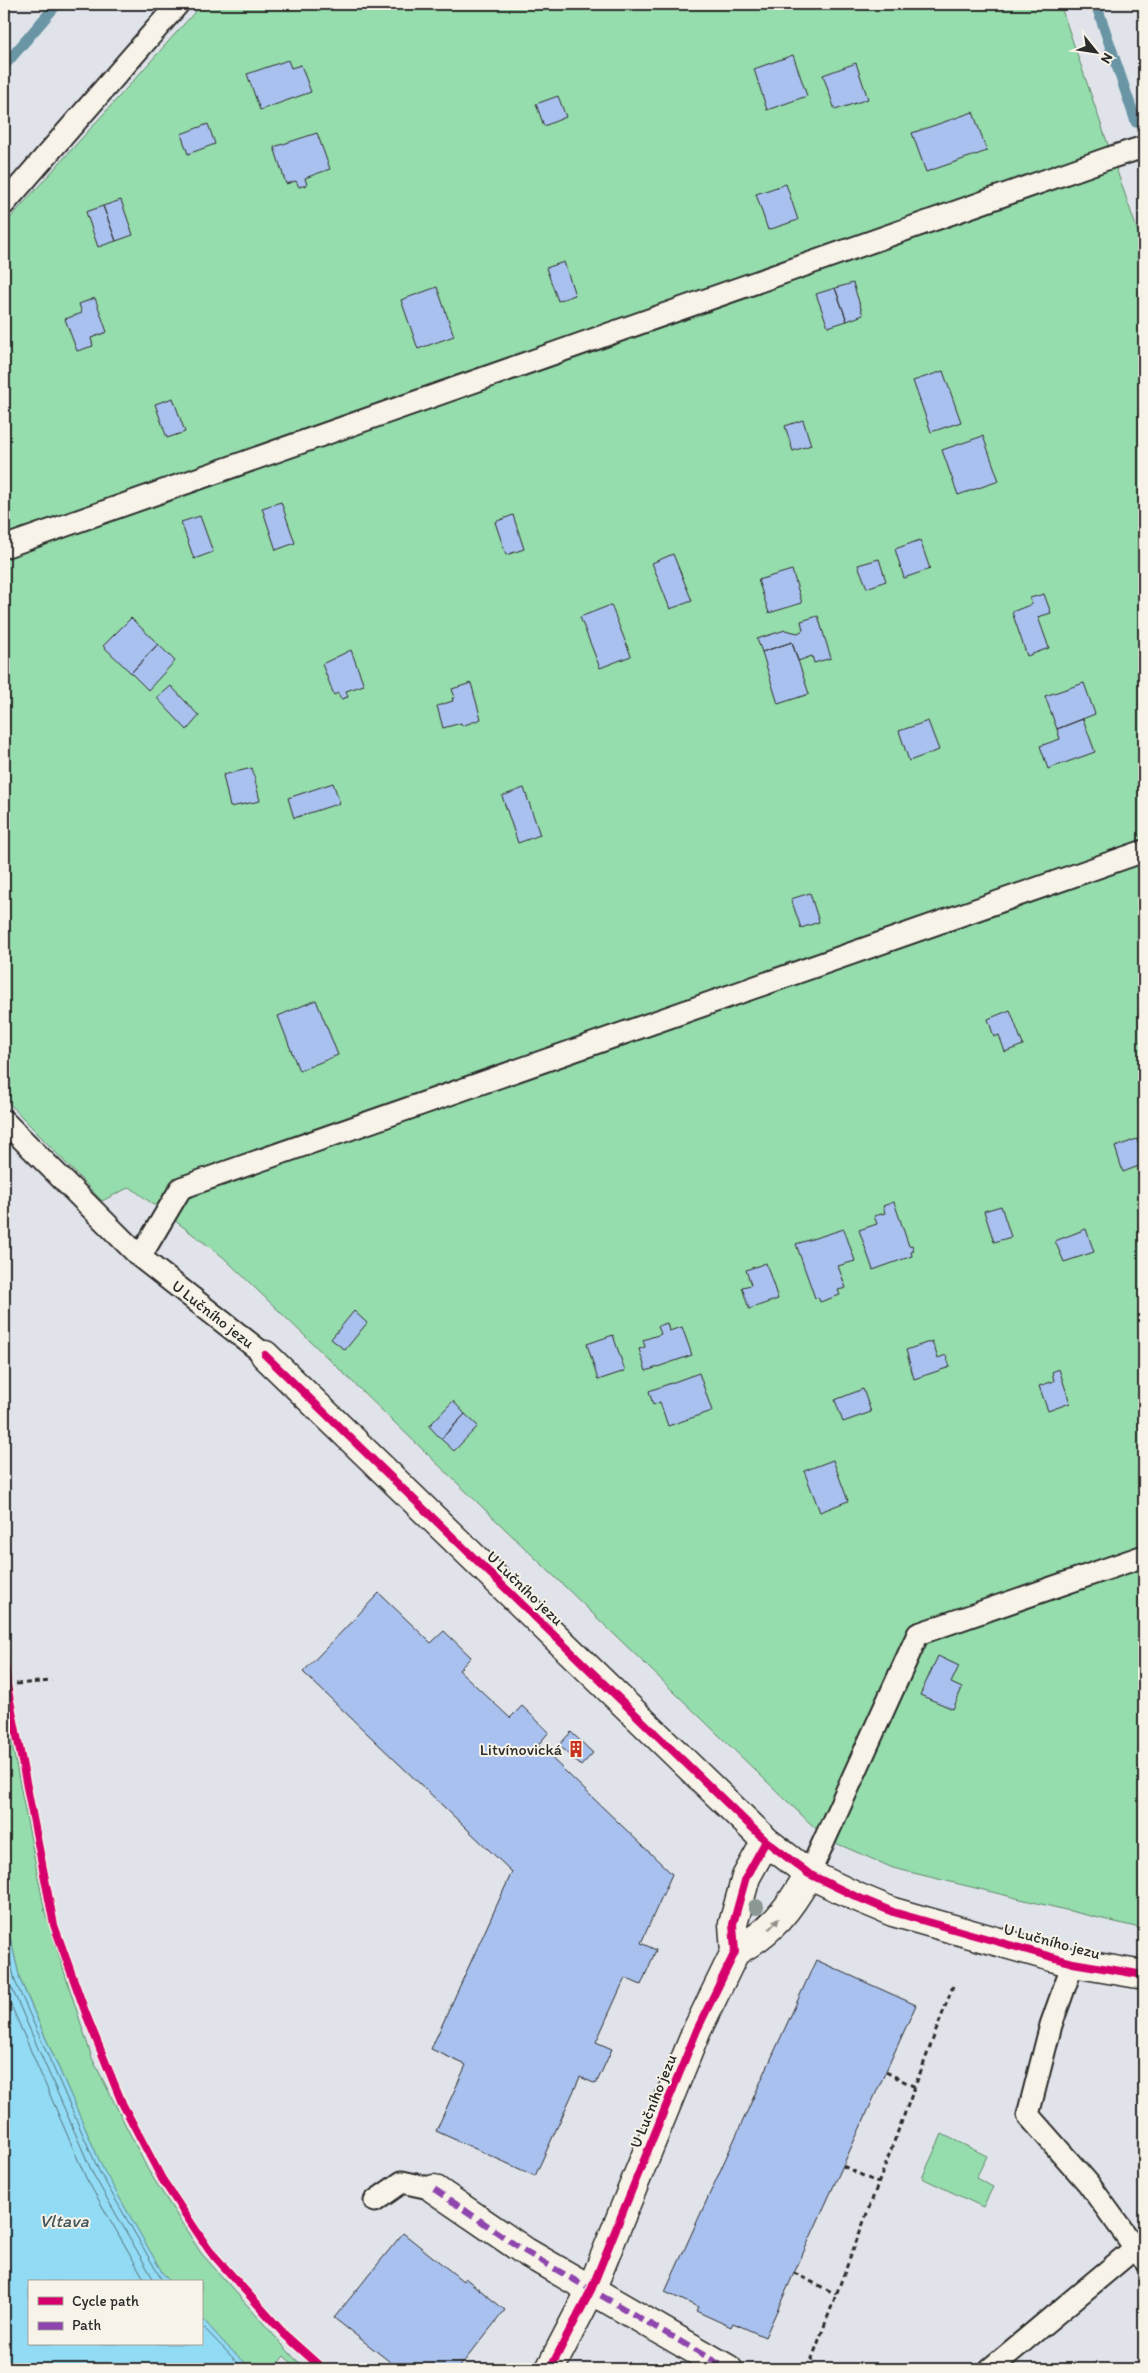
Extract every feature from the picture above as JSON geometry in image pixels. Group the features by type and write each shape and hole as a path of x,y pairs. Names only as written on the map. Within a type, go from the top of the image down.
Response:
{"street":[{"name":"U Lučního jezu","path":"265,1355 766,1841 809,1874 894,1912 1073,1964 1144,1975"},
{"path":"766,1841 746,1877 733,1924 735,1952 761,1937 796,1898 809,1874"},
{"name":"U Lučního jezu","path":"550,2369 591,2290 696,2030 735,1952"},
{"path":"434,2189 526,2252 728,2369"}],"lane":[{"path":"4,204 178,4"},
{"path":"4,547 1144,147"},
{"path":"140,1257 181,1188 1144,851"},
{"name":"U Lučního jezu","path":"4,1121 140,1257 265,1355"},
{"path":"809,1874 918,1634 1144,1556"},
{"path":"990,2369 1140,2254 1088,2183 1028,2114 1051,2025 1073,1964"},
{"path":"375,2201 402,2182 434,2189"}],"path":[{"path":"7,1685 52,1681"},
{"path":"808,2369 953,1986"},
{"path":"886,2072 915,2087"},
{"path":"843,2166 878,2183"},
{"path":"794,2273 836,2294"}],"green space":[{"path":"202,4 1060,4 1144,250 1144,1929 893,1868 831,1841 814,1827 223,1257 130,1187 102,1201 4,1098 4,225"},
{"path":"4,1703 45,1912 92,2058 148,2170 201,2253 295,2359 308,2369 298,2369 284,2356 273,2369 252,2369 226,2345 202,2318 202,2280 168,2280 163,2274 103,2169 20,1979 4,1911"},
{"path":"942,2134 987,2156 976,2178 993,2187 983,2207 922,2178"}],"water":[{"name":"Vltava","path":"4,1911 20,1980 103,2169 168,2280 28,2280 28,2346 202,2346 202,2318 226,2345 252,2369 4,2369"}],"building":[{"path":"793,55 807,96 767,110 754,69"},
{"path":"288,60 291,68 301,65 311,92 260,110 247,74"},
{"path":"856,63 868,99 835,110 823,75"},
{"path":"558,96 566,117 544,126 536,104"},
{"path":"973,112 987,151 926,172 912,133"},
{"path":"208,124 215,144 188,154 181,134"},
{"path":"317,133 330,169 305,178 307,185 299,187 296,181 286,184 274,147"},
{"path":"786,184 798,220 768,230 756,194"},
{"path":"121,200 133,235 116,241 103,206"},
{"path":"103,206 116,241 98,247 86,212"},
{"path":"564,262 575,295 558,301 546,268"},
{"path":"853,283 863,315 847,321 835,288"},
{"path":"437,287 454,336 418,349 401,300"},
{"path":"835,288 847,321 828,327 816,294"},
{"path":"95,298 107,332 91,338 93,346 77,351 65,319 82,313 79,304"},
{"path":"943,371 961,422 931,432 913,381"},
{"path":"173,398 185,432 167,438 155,404"},
{"path":"803,420 811,445 793,451 785,426"},
{"path":"983,436 999,481 958,495 942,450"},
{"path":"281,502 295,543 276,550 262,508"},
{"path":"513,515 524,549 506,555 495,522"},
{"path":"200,516 213,552 194,559 181,522"},
{"path":"920,540 930,569 904,578 895,549"},
{"path":"673,554 692,601 670,609 652,563"},
{"path":"879,559 886,581 867,588 858,565"},
{"path":"792,570 802,603 769,613 758,580"},
{"path":"1044,594 1051,613 1038,617 1049,648 1027,656 1012,612 1032,604 1030,598"},
{"path":"611,605 631,656 600,668 580,617"},
{"path":"818,616 831,658 814,663 812,656 798,661 792,642 762,652 757,639 785,630 798,633 803,630 801,621"},
{"path":"131,618 158,644 131,673 103,646"},
{"path":"792,642 809,694 778,704 762,652"},
{"path":"158,644 175,661 148,690 131,673"},
{"path":"351,650 364,685 346,691 348,697 341,699 338,693 334,695 322,664"},
{"path":"471,683 481,719 462,726 461,723 443,728 437,706 453,701 452,698 455,698 452,689"},
{"path":"1084,683 1095,714 1057,729 1045,696"},
{"path":"171,686 199,716 187,730 157,698"},
{"path":"1083,719 1095,752 1048,769 1040,746 1060,739 1057,729"},
{"path":"928,721 939,750 909,761 899,731"},
{"path":"252,768 260,801 230,807 223,775"},
{"path":"333,783 340,803 294,818 288,798"},
{"path":"524,788 540,835 518,843 502,796"},
{"path":"810,893 819,922 801,928 791,899"},
{"path":"316,1000 338,1055 299,1071 278,1016"},
{"path":"1010,1010 1023,1045 1005,1052 999,1035 994,1037 988,1019"},
{"path":"1137,1139 1144,1164 1123,1172 1115,1147"},
{"path":"894,1202 909,1246 912,1245 914,1251 911,1252 912,1256 873,1270 859,1230 877,1224 874,1216 885,1213 883,1206"},
{"path":"1001,1206 1011,1237 994,1242 984,1211"},
{"path":"844,1229 855,1261 838,1266 846,1288 838,1290 840,1295 820,1302 818,1297 815,1298 796,1244"},
{"path":"1086,1229 1094,1252 1064,1262 1055,1241"},
{"path":"766,1263 778,1299 749,1309 742,1287 751,1285 746,1270"},
{"path":"354,1311 367,1323 345,1350 331,1339"},
{"path":"667,1323 669,1331 682,1327 692,1355 646,1371 639,1349 645,1347 643,1340 661,1334 658,1326"},
{"path":"613,1335 625,1371 598,1380 587,1344"},
{"path":"932,1341 938,1358 946,1355 950,1367 914,1379 906,1350"},
{"path":"1059,1369 1070,1403 1048,1411 1039,1386 1054,1381 1052,1372"},
{"path":"699,1373 712,1411 668,1426 660,1402 653,1405 649,1391"},
{"path":"863,1389 871,1412 843,1422 835,1400"},
{"path":"453,1401 465,1414 441,1439 429,1426"},
{"path":"465,1414 478,1426 454,1451 441,1439"},
{"path":"833,1460 848,1501 820,1512 804,1471"},
{"path":"379,1593 431,1643 444,1631 471,1657 459,1670 510,1718 522,1706 549,1732 538,1745 672,1874 641,1943 656,1950 641,1985 625,1978 596,2042 612,2049 596,2084 580,2077 535,2176 436,2131 466,2065 431,2049 512,1872 303,1672"},
{"path":"938,1656 959,1666 951,1683 962,1688 953,1709 920,1695"},
{"name":"Litvínovická","path":"571,1732 593,1753 581,1766 559,1745"},
{"path":"816,1960 916,2005 765,2337 733,2323 731,2327 696,2311 698,2307 665,2292"},
{"path":"403,2233 463,2281 465,2278 505,2310 458,2369 399,2369 334,2318"},
{"path":"621,2364 630,2369 618,2369"}],"waterway":[{"path":"4,66 57,4"},
{"path":"1096,4 1136,122"}],"marked path":[{"path":"434,2189 526,2252 728,2369"}],"cycle path":[{"path":"265,1355 766,1841 809,1874 893,1912 1073,1963 1144,1975"},
{"path":"4,1646 7,1685 54,1925 86,2014 122,2103 162,2179 209,2250 285,2335 323,2369"},
{"path":"550,2369 591,2290 697,2030 735,1952 733,1924 746,1877 766,1841"}],"place":[{"name":"Litvínovická","path":"576,1749"}]}
